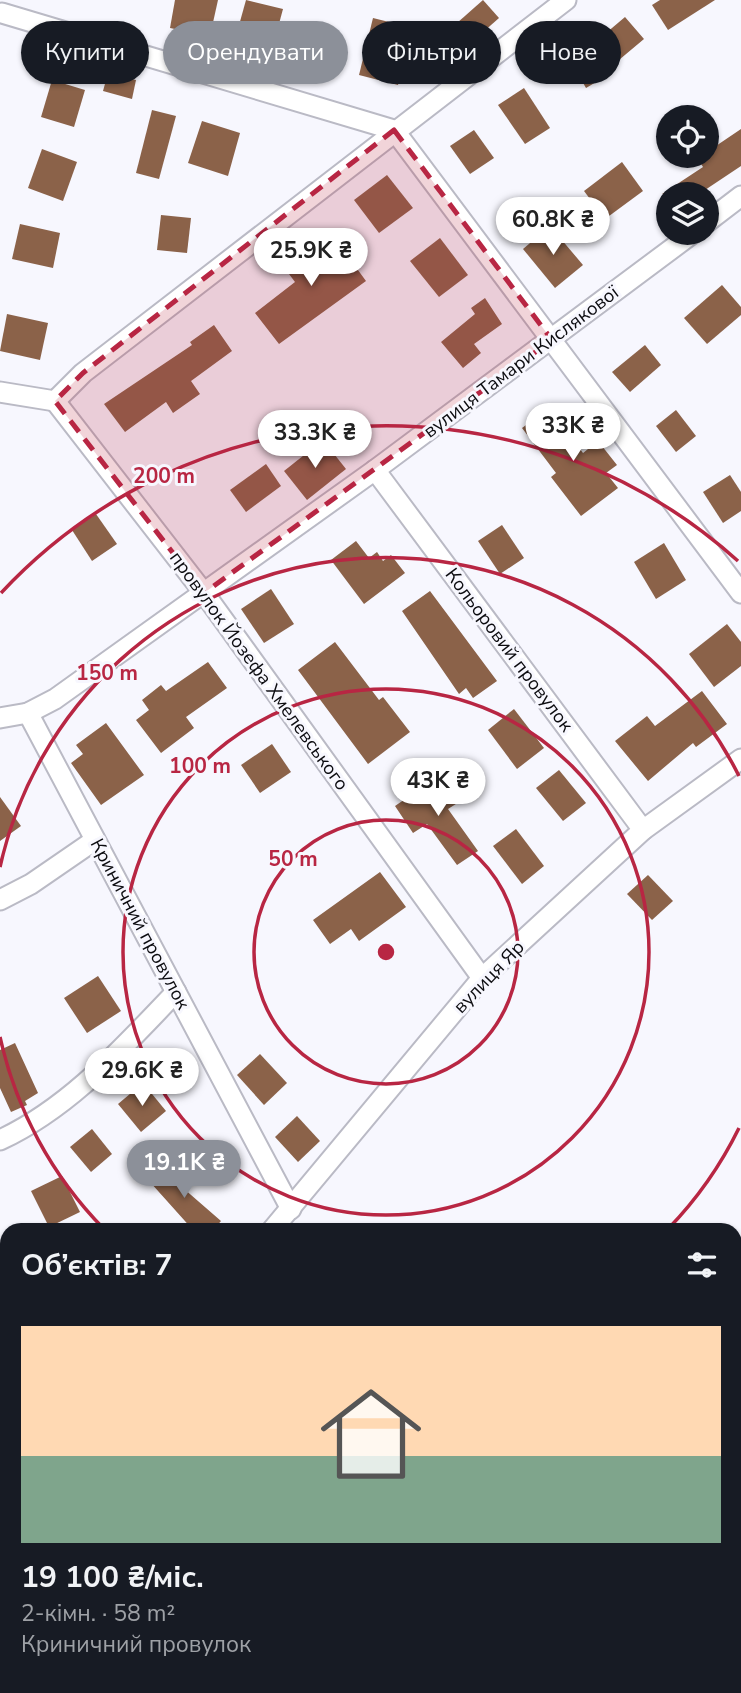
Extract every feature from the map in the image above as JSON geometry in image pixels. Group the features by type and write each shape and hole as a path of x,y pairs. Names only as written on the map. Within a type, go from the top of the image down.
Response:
{"street":[{"path":"0,392 55,401 83,373 394,130 566,0"},
{"path":"3,11 394,130 741,593"},
{"path":"719,215 738,204"},
{"name":"вулиця Тамари Кислякової","path":"0,718 28,713 55,699 375,470 677,245"},
{"name":"провулок Йозефа Хмелевського","path":"55,401 204,593 482,978"},
{"name":"Кольоровий провулок","path":"375,470 643,830"},
{"name":"Криничний провулок","path":"28,713 291,1209"},
{"name":"вулиця Яр","path":"278,1223 482,978 643,830 741,759"},
{"path":"0,900 31,884 95,840"},
{"path":"0,1140 62,1101 96,1074 176,992"}],"highlighted area":[{"path":"394,130 552,340 204,593 55,401 83,373"}],"building":[{"path":"175,0 218,0 213,21 171,21"},
{"path":"246,0 283,9 280,21 240,21"},
{"path":"483,0 499,18 496,21 459,21"},
{"path":"660,0 715,0 668,30 652,5"},
{"path":"625,17 644,39 621,58 621,21"},
{"path":"51,84 65,84 85,90 74,127 41,117"},
{"path":"105,84 135,84 132,99 103,91"},
{"path":"524,88 550,128 525,144 498,105"},
{"path":"152,110 176,116 159,179 136,173"},
{"path":"202,121 240,133 228,176 188,163"},
{"path":"741,129 741,166 717,182 680,182 701,168 719,168 719,144"},
{"path":"474,130 494,158 470,174 450,146"},
{"path":"42,149 77,162 63,201 28,188"},
{"path":"622,162 643,191 605,219 584,191"},
{"path":"387,175 413,208 379,233 354,200"},
{"path":"161,215 191,218 187,253 157,250"},
{"path":"20,224 60,233 53,268 12,259"},
{"path":"550,226 583,265 555,288 523,249"},
{"path":"330,232 366,281 279,344 255,313 295,282 283,266"},
{"path":"440,238 468,275 439,297 410,261"},
{"path":"722,285 741,307 741,315 707,344 684,318"},
{"path":"485,298 502,324 474,344 481,353 463,368 441,342 475,314 471,308"},
{"path":"7,314 48,323 40,360 0,351"},
{"path":"214,325 232,351 191,381 200,394 173,413 166,402 125,432 104,404 192,345 190,342"},
{"path":"645,345 661,365 630,392 612,372"},
{"path":"549,408 583,453 598,441 617,465 606,473 618,488 581,516 551,477 556,473 522,428"},
{"path":"676,410 696,436 676,452 656,426"},
{"path":"323,440 346,469 307,500 284,471"},
{"path":"266,464 281,486 246,512 230,490"},
{"path":"730,475 741,492 741,511 723,523 703,492"},
{"path":"96,514 117,544 92,561 72,530"},
{"path":"502,525 524,558 500,574 478,541"},
{"path":"356,541 369,558 377,552 383,561 391,555 405,573 364,604 331,560"},
{"path":"664,543 686,580 656,599 634,562"},
{"path":"271,589 294,624 264,643 241,609"},
{"path":"430,591 497,681 473,698 466,688 459,694 402,611"},
{"path":"727,624 741,642 741,666 714,687 689,654"},
{"path":"335,642 379,700 383,697 410,732 368,764 298,670"},
{"path":"208,662 227,688 186,717 194,728 161,753 136,720 149,710 142,700 161,685 166,691"},
{"path":"702,691 727,724 696,747 693,743 648,781 615,741 647,716 655,726"},
{"path":"514,709 544,748 517,769 488,730"},
{"path":"106,723 144,775 101,805 71,763 83,754 76,745"},
{"path":"272,744 291,772 260,793 241,765"},
{"path":"559,770 586,803 563,821 536,788"},
{"path":"440,775 459,802 448,809 478,851 457,865 427,824 413,833 395,806"},
{"path":"0,797 21,826 0,841"},
{"path":"516,829 544,866 522,884 493,846"},
{"path":"380,872 406,907 359,941 351,929 330,944 313,920"},
{"path":"648,875 673,901 652,920 627,894"},
{"path":"98,976 121,1011 87,1033 64,998"},
{"path":"15,1043 38,1093 25,1101 27,1105 11,1112 0,1088 0,1050"},
{"path":"260,1054 287,1083 264,1105 237,1075"},
{"path":"143,1083 166,1111 141,1132 118,1104"},
{"path":"297,1116 320,1141 298,1162 275,1137"},
{"path":"92,1129 112,1154 91,1172 70,1147"},
{"path":"173,1163 190,1183 183,1188 221,1221 187,1223 150,1182"},
{"path":"62,1176 80,1212 57,1223 47,1223 31,1191"}]}
